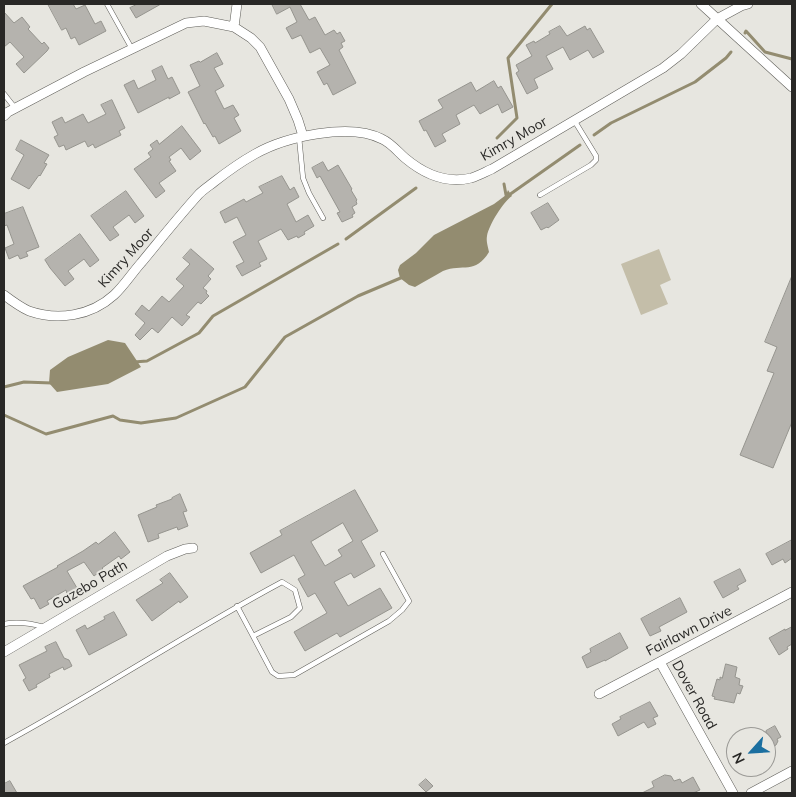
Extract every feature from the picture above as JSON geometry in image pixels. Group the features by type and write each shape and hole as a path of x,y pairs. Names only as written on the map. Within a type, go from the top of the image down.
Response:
{"street":[{"path":"234,27 237,4"},
{"path":"701,4 792,87"},
{"name":"Kimry Moor","path":"4,295 20,306 43,314 59,316 77,314 95,308 114,295 200,193 235,166 260,151 301,137 335,132 364,133 383,139 407,160 426,173 448,179 473,178 492,169 663,68 681,54 717,19 748,4"},
{"path":"4,116 15,108 132,49 186,24 204,21 234,27 251,38 260,47 289,99 298,120 301,137"},
{"name":"Gazebo Path","path":"4,652 167,556 193,548"},
{"name":"Fairlawn Drive","path":"599,694 792,592"},
{"name":"Dover Road","path":"660,662 733,793"},
{"path":"751,793 792,771"}],"lane":[{"path":"107,4 132,49"},
{"path":"4,94 15,108"},
{"path":"540,195 591,165 596,160 596,156 574,120"},
{"path":"301,137 303,178 322,218"},
{"path":"237,606 272,672 278,676 294,675 389,621 409,601 383,554"},
{"path":"4,743 40,724 237,606 282,582 295,590 300,608 291,617 253,636"},
{"path":"4,624 15,622 31,623 46,627"}],"shaded area":[{"path":"508,190 512,196 501,208 490,226 487,238 489,252 479,264 443,271 415,287 400,278 398,270 400,265 416,253 434,235 494,204 506,195"},
{"path":"659,249 671,280 660,285 668,304 641,315 621,264"},
{"path":"108,340 125,343 141,367 108,384 57,392 49,383 50,370 68,357"}],"building":[{"path":"48,4 73,4 76,9 85,5 95,24 101,21 106,31 79,45 75,37 71,39 66,28 62,30"},
{"path":"138,4 161,4 136,18 130,8"},
{"path":"272,4 300,4 309,20 315,17 325,35 334,30 337,34 340,32 345,41 341,43 343,47 339,50 356,83 333,95 327,83 324,85 317,72 330,65 320,48 310,53 301,35 292,39 286,28 297,22 290,7 277,14"},
{"path":"4,12 14,23 22,17 30,27 28,29 42,44 44,42 49,48 24,73 16,64 24,57 10,42 4,47"},
{"path":"560,26 567,36 585,26 587,30 590,28 604,52 593,58 588,50 570,60 563,47 546,56 553,69 534,79 538,88 527,94 516,73 519,71 516,65 532,56 526,45 534,41 535,43"},
{"path":"217,53 223,64 214,68 224,86 215,91 224,109 233,105 239,115 234,118 241,131 219,144 215,136 213,137 204,124 188,92 200,86 190,65"},
{"path":"162,66 168,79 172,77 180,93 138,113 124,85 134,80 138,89 156,80 152,71"},
{"path":"494,81 498,88 501,86 513,107 502,113 498,104 480,114 474,105 456,115 460,124 442,134 446,141 435,147 419,121 443,108 438,100 471,82 476,91"},
{"path":"112,100 125,128 119,131 121,135 95,148 93,144 88,147 85,141 66,150 64,145 59,147 54,137 58,135 52,122 62,117 65,123 83,114 88,123 106,114 101,105"},
{"path":"182,126 201,151 190,160 181,148 169,157 171,160 169,161 176,171 159,183 165,191 156,198 134,169 151,157 148,153 153,149 150,145 157,140 159,144"},
{"path":"21,140 49,155 44,163 47,164 40,176 29,189 11,179 24,155 16,150"},
{"path":"323,162 328,171 338,165 357,200 357,204 352,207 355,213 352,215 353,217 342,222 337,213 340,212 320,176 317,178 312,168"},
{"path":"282,176 290,190 294,187 299,197 287,204 296,222 308,215 314,226 298,238 297,236 288,240 281,229 258,241 267,259 259,263 261,266 242,276 236,266 244,262 233,242 246,235 237,217 225,223 220,212 244,199 246,202 263,193 259,187"},
{"path":"126,191 144,216 135,223 129,215 113,227 119,235 110,241 91,216"},
{"path":"548,203 559,220 548,228 541,230 531,213"},
{"path":"23,207 39,247 26,252 28,256 20,259 18,255 9,259 5,248 14,244 7,225 4,226 4,214"},
{"path":"80,234 99,260 90,267 84,259 68,271 74,279 65,286 45,260"},
{"path":"191,249 214,269 208,276 211,279 203,288 209,296 201,304 198,302 186,315 190,317 182,326 172,317 158,333 152,328 140,340 135,335 145,323 135,314 142,305 149,311 162,296 169,302 184,286 176,279 190,264 183,258"},
{"path":"792,276 792,422 773,468 740,455 774,373 767,371 777,347 765,342"},
{"path":"355,490 378,531 361,541 375,566 354,578 351,573 334,582 348,606 380,588 392,608 340,637 337,633 305,651 294,632 327,613 315,593 308,597 298,579 305,575 294,555 261,573 250,553 282,535 280,531","holes":["343,523 353,541 338,550 342,556 325,566 311,542"]},
{"path":"180,494 187,511 183,512 188,526 178,530 177,527 158,534 159,538 148,542 138,515"},
{"path":"115,532 130,552 121,559 119,556 94,576 84,562 67,571 77,588 67,594 66,590 47,601 49,604 40,609 34,598 31,599 23,586 58,567 96,542 98,544"},
{"path":"792,540 792,558 785,563 783,559 772,565 766,554"},
{"path":"740,569 746,581 737,586 739,589 723,598 714,582"},
{"path":"170,573 188,597 180,603 179,601 152,621 136,600 163,583 160,580"},
{"path":"680,598 687,612 659,627 661,631 650,636 641,619"},
{"path":"114,612 127,635 89,655 76,630 85,625 87,629"},
{"path":"792,627 792,644 779,655 769,638"},
{"path":"620,633 628,648 605,661 587,668 582,657 591,652 590,649"},
{"path":"56,642 64,658 69,660 72,666 64,670 63,667 49,674 50,677 29,691 23,680 26,678 19,665 47,651 45,647"},
{"path":"726,664 737,667 735,677 740,679 739,685 743,686 740,694 737,693 734,703 714,699 715,697 712,696 717,679 720,680 720,677 722,678"},
{"path":"650,702 658,716 653,718 656,724 648,728 644,722 618,736 612,724 621,719 620,717"},
{"path":"776,728 781,737 777,739 776,745"},
{"path":"665,775 671,776 674,781 680,779 682,783 693,777 700,790 693,793 642,793 654,787 652,782"},
{"path":"426,779 433,786 426,792 419,785"},
{"path":"10,781 17,793 4,793 4,784"}],"waterway":[{"path":"497,138 517,118 508,58 552,4"},
{"path":"745,33 746,31 765,52 792,59"},
{"path":"594,135 611,123 695,82 731,52"},
{"path":"509,195 580,145"},
{"path":"504,184 506,195"},
{"path":"346,239 416,188"},
{"path":"134,362 147,361 199,333 213,316 338,244"},
{"path":"4,415 46,434 113,416 120,420 141,423 176,418 245,387 285,337 358,296 403,277"},
{"path":"4,387 24,382 52,383"}]}
